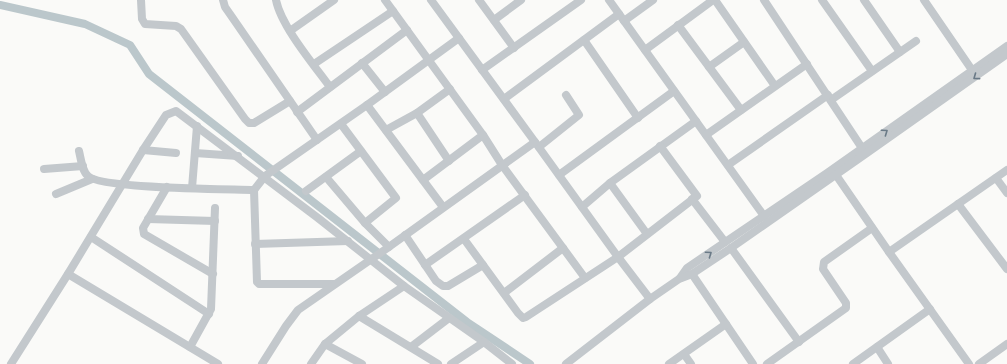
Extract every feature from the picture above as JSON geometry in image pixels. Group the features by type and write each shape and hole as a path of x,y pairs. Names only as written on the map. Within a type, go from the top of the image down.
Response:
{"street":[{"path":"141,0 143,22 145,24 176,26 181,29 245,119 250,123 254,123 290,101"},
{"path":"223,0 225,7 317,140"},
{"path":"276,0 279,12 290,31 330,87"},
{"path":"290,31 334,0"},
{"path":"385,0 483,135 502,165 585,278"},
{"path":"431,0 650,299"},
{"path":"480,0 514,48"},
{"path":"494,20 521,0"},
{"path":"482,70 581,0"},
{"path":"609,0 764,216"},
{"path":"504,99 584,40 653,0"},
{"path":"645,50 714,0 775,86"},
{"path":"764,0 862,148"},
{"path":"822,0 872,71"},
{"path":"864,0 900,52"},
{"path":"924,0 972,70"},
{"path":"314,64 393,11"},
{"path":"678,25 741,110"},
{"path":"297,112 407,30"},
{"path":"334,284 259,284 257,282 254,190 268,174 367,106 459,38"},
{"path":"584,40 638,118"},
{"path":"728,165 916,41"},
{"path":"709,66 744,42"},
{"path":"566,364 650,299 680,279 692,274 764,216 1007,46"},
{"path":"680,279 687,268 728,245 836,175 1007,54"},
{"path":"362,63 385,92"},
{"path":"706,135 807,64"},
{"path":"386,130 417,113 450,89"},
{"path":"559,175 674,91"},
{"path":"272,364 263,362 298,310 388,248 502,165 537,144 579,115 566,95"},
{"path":"367,106 443,207"},
{"path":"11,364 123,185 142,150 166,115 176,110 238,156 268,174 404,286 484,342 512,364"},
{"path":"417,113 449,161"},
{"path":"582,207 610,183 696,121"},
{"path":"341,124 396,198 365,223"},
{"path":"192,188 197,126"},
{"path":"423,180 483,135"},
{"path":"464,239 523,318 618,257 697,196 660,146"},
{"path":"142,150 176,153"},
{"path":"79,151 87,176 92,179 123,185 254,190"},
{"path":"306,191 361,151"},
{"path":"195,153 238,156"},
{"path":"44,169 83,166"},
{"path":"889,252 1007,170"},
{"path":"836,175 969,364"},
{"path":"326,177 388,248"},
{"path":"996,178 1007,193"},
{"path":"56,194 92,179"},
{"path":"610,183 647,234"},
{"path":"167,187 143,228 144,234 213,274"},
{"path":"425,265 525,195"},
{"path":"692,199 728,245 799,342"},
{"path":"958,204 1007,269"},
{"path":"190,347 209,314 212,305 215,208"},
{"path":"148,219 215,221"},
{"path":"767,364 846,308 846,303 823,269 824,262 872,228"},
{"path":"405,235 436,281 443,286 448,286 483,265"},
{"path":"91,237 209,314"},
{"path":"255,244 348,241"},
{"path":"504,293 563,248"},
{"path":"68,274 218,364"},
{"path":"692,274 753,364"},
{"path":"311,364 325,344 359,316 404,286"},
{"path":"853,364 930,309"},
{"path":"359,316 438,364"},
{"path":"411,347 449,318"},
{"path":"669,364 726,324"},
{"path":"451,364 484,342"},
{"path":"325,344 362,364"},
{"path":"979,364 1007,344"},
{"path":"876,347 888,364"},
{"path":"684,354 691,364"}],"waterway":[{"path":"0,5 85,24 130,45 149,74 467,322 530,364"}]}
